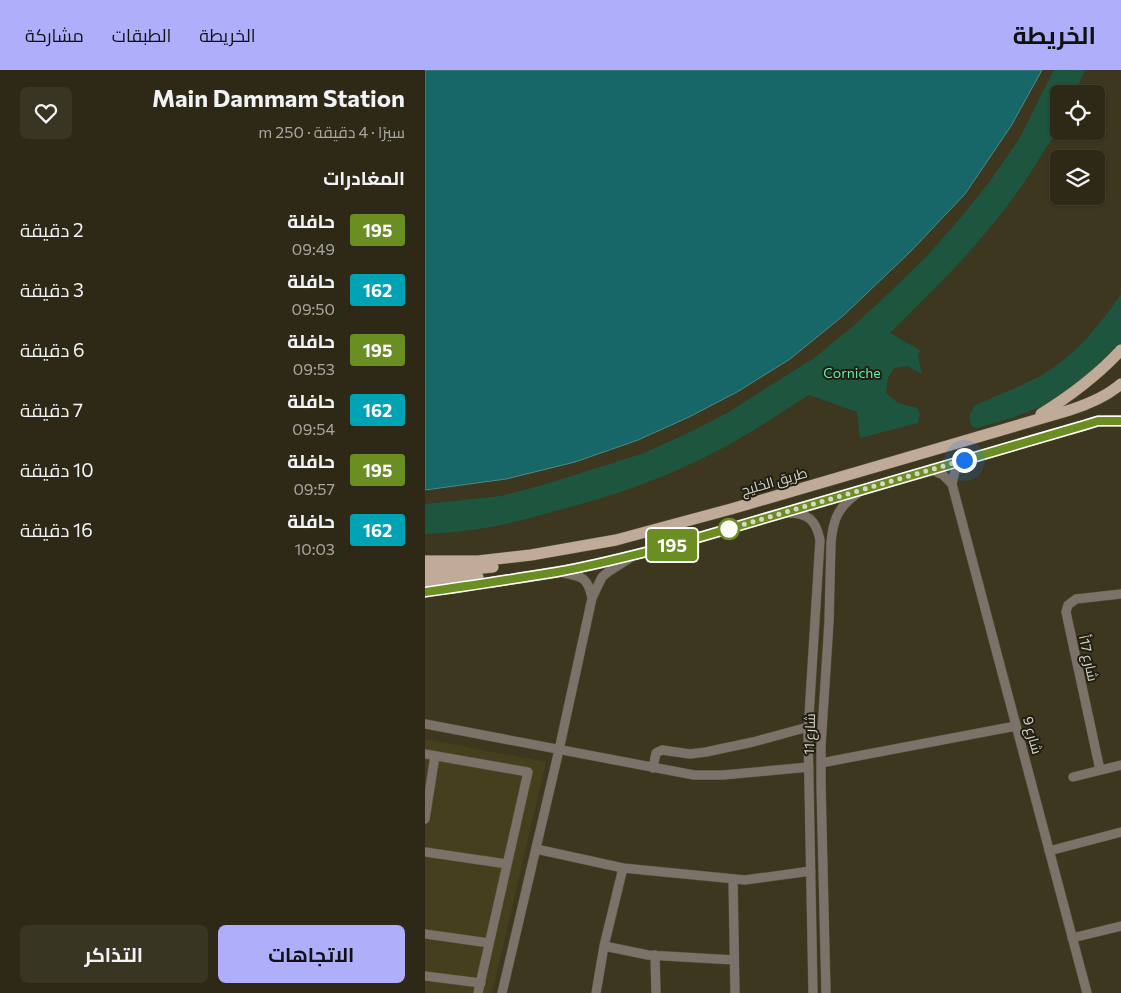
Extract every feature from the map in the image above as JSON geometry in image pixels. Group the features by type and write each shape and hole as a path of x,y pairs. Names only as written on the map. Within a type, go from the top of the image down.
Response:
{"main road":[{"path":"1021,424 1038,416 1073,393 1106,366 1121,350"},
{"name":"طريق الخليج","path":"425,561 479,561 531,555 616,540 731,509 1086,405 1121,384"},
{"path":"425,592 559,572 635,555 1098,421 1121,421"},
{"path":"425,572 473,569 540,561 616,540"},
{"path":"425,582 486,576 533,576"}],"street":[{"path":"952,484 955,471 964,460"},
{"path":"932,470 943,474 952,484"},
{"name":"شارع 9","path":"952,484 1087,993"},
{"name":"شارع 11","path":"826,993 821,746 829,622 831,543 833,523 839,511 851,498 863,490"},
{"name":"شارع 11","path":"783,513 795,513 811,519 818,530 820,540 808,727 813,993"},
{"path":"502,993 559,750 592,598 603,577 608,572 635,555"},
{"path":"559,572 577,575 584,580 590,587 592,598"},
{"name":"شارع 17أ","path":"1100,770 1066,612 1071,603 1076,599 1121,594"},
{"path":"815,621 829,622"},
{"path":"425,724 694,775 809,767"},
{"path":"821,763 1016,726"},
{"path":"653,768 656,753 662,750 690,754 706,752 808,727"},
{"path":"425,754 528,772 478,993"},
{"path":"425,819 435,756"},
{"path":"1073,777 1121,765"},
{"path":"1049,851 1121,832"},
{"path":"536,849 623,868 745,880 811,871"},
{"path":"425,852 507,864"},
{"path":"596,993 604,946 623,868"},
{"path":"733,879 735,993"},
{"path":"1072,938 1121,926"},
{"path":"425,934 489,943"},
{"path":"604,946 655,955 734,960"},
{"path":"655,955 656,993"},
{"path":"425,976 481,983"}],"shaded area":[{"path":"425,739 546,762 492,993 425,993"}],"green space":[{"name":"Corniche","path":"1054,70 1085,70 1078,85 1050,85 1051,140 1009,203 972,249 890,333 920,350 918,356 922,374 907,366 894,368 888,378 886,393 898,403 917,408 920,414 918,423 860,438 857,412 809,395 753,431 719,450 641,485 600,499 511,523 475,530 425,534 425,504 501,496 644,453 727,413 814,358 851,328 925,258 990,181 1019,139"},
{"path":"1121,294 1121,344 1093,373 1071,390 1040,407 1015,417 978,428 973,427 969,417 974,406 1032,380 1061,362 1089,335"}],"water":[{"path":"425,70 1042,70 1011,126 965,194 911,251 844,315 790,359 737,392 689,417 638,440 575,462 506,479 425,490"}],"bus line":[{"name":"195","path":"425,592 559,572 635,555 1098,421 1121,421"}],"route":[{"path":"729,529 964,460"}]}
